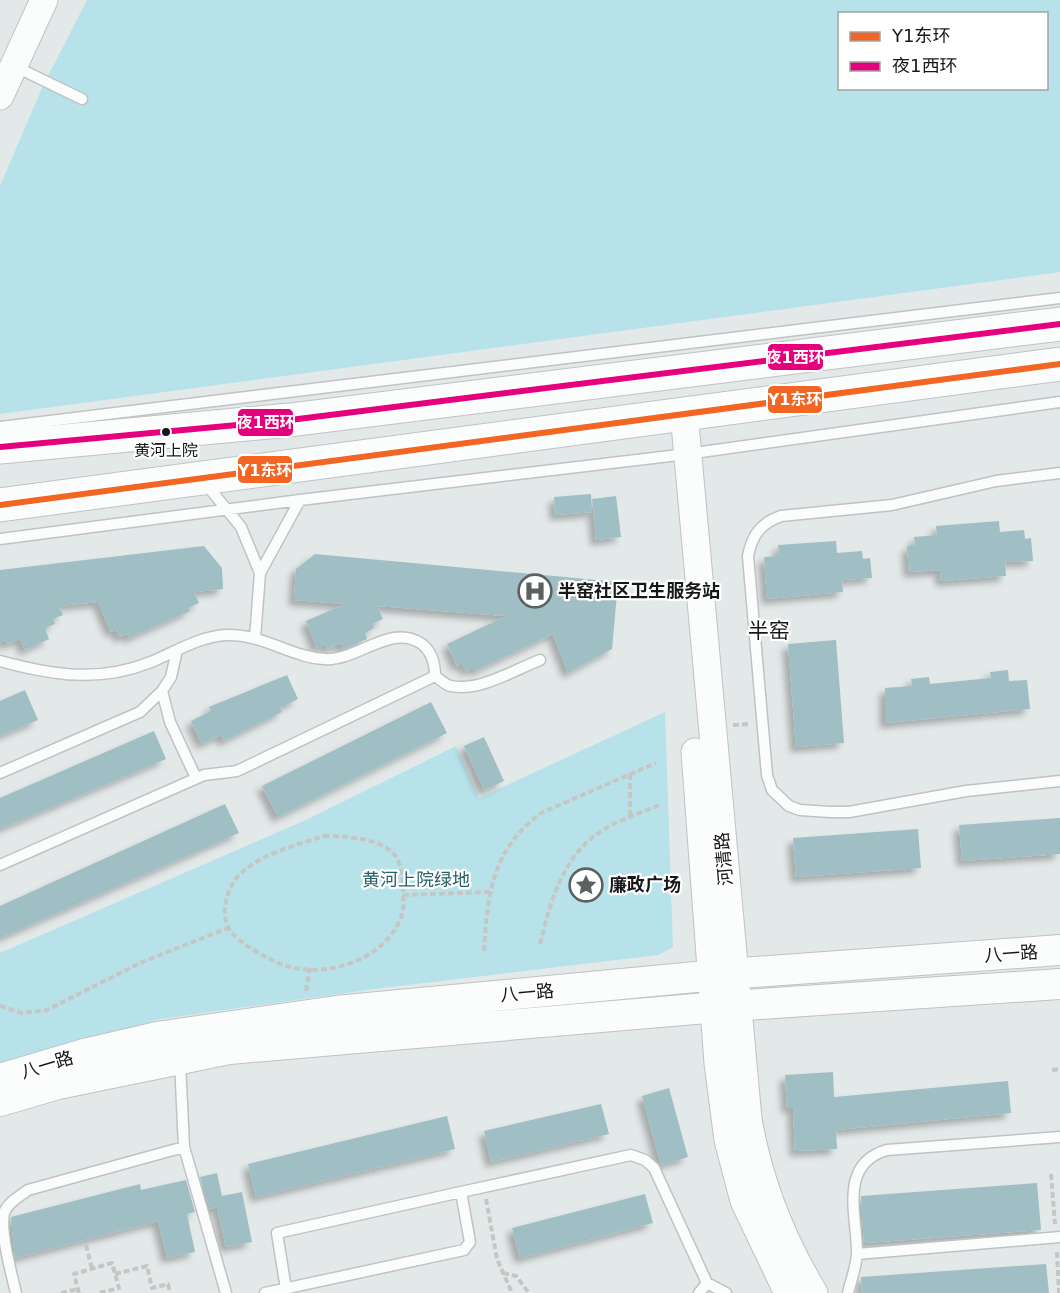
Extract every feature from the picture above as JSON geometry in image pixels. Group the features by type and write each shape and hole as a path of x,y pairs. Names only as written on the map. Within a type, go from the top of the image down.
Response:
{"main road":[{"path":"0,447 290,420 1060,324"},
{"path":"0,505 1060,364"},
{"name":"八一路","path":"0,1079 99,1050 157,1037 336,1011 723,975 1060,950"},
{"name":"八一路","path":"0,1101 58,1084 230,1049 726,1006 1060,984"}],"street":[{"path":"0,96 44,0"},
{"name":"河清路","path":"675,414 726,1006 761,1178 784,1242 814,1293"},
{"name":"河清路","path":"726,1006 722,1094 736,1174 755,1228 788,1293"}],"lane":[{"path":"14,66 82,99"},
{"path":"0,427 1060,298"},
{"path":"0,539 300,500 679,455 1060,402"},
{"path":"1060,473 996,481 892,506 781,516 768,520 757,531 751,542 748,556 767,775 780,800 800,810 849,812 926,796 1060,781"},
{"path":"201,478 241,528 260,573"},
{"path":"255,638 260,573 300,500"},
{"path":"0,660 38,671 86,677 118,673 195,642 226,635 255,638 322,660 342,659 394,637 414,638 428,649 435,676 449,686 484,682 540,660"},
{"path":"0,773 140,712 162,691 171,677 177,650"},
{"path":"0,865 196,778 237,771 435,676"},
{"path":"162,691 170,722 196,778"},
{"path":"179,1059 184,1147 226,1293"},
{"path":"848,1293 857,1254 852,1191 865,1164 874,1154 887,1150 1060,1137"},
{"path":"16,1293 2,1227 4,1211 13,1201 28,1190 184,1147"},
{"path":"286,1288 277,1233 631,1155 645,1160 654,1168 707,1283 726,1293"},
{"path":"266,1293 464,1250 470,1242 461,1192"},
{"path":"857,1254 1060,1237"},
{"path":"699,1293 707,1283"}],"path":[{"path":"484,951 489,892 496,869 529,822 541,813 656,763"},
{"path":"630,774 630,818"},
{"path":"540,944 551,899 563,873 583,848 607,827 660,805"},
{"path":"324,836 347,836 374,842 396,856 404,882 403,911 387,940 360,960 327,970 285,966 257,953 228,928 224,904 230,888 241,873 290,847 324,836"},
{"path":"403,895 489,892"},
{"path":"0,1006 22,1013 46,1010 142,962 228,928"},
{"path":"1052,1070 1060,1069"},
{"path":"484,1187 497,1259 512,1293"},
{"path":"86,1245 92,1269"},
{"path":"61,1293 79,1291 74,1274 112,1263 119,1288 99,1293"},
{"path":"115,1274 147,1266 152,1288 168,1284 170,1293"},
{"path":"503,1274 516,1276 529,1293"}],"green space":[{"path":"87,0 1060,0 1060,272 0,414 0,186 42,88"},
{"name":"黄河上院绿地","path":"665,712 673,947 658,955 374,989 161,1019 0,1066 0,953 306,820 456,746 479,798"}],"building":[{"path":"591,494 592,512 555,515 554,497"},
{"path":"616,496 621,537 596,540 592,499"},
{"path":"999,521 1000,532 1024,530 1025,539 1031,538 1033,561 1005,562 1006,576 941,581 940,570 909,572 907,546 915,546 914,537 937,535 936,526"},
{"path":"836,541 837,553 862,551 863,559 870,558 872,578 842,580 843,592 767,599 764,557 779,556 778,545"},
{"path":"204,546 222,568 223,589 194,592 199,603 188,608 190,611 129,638 127,634 119,637 116,629 111,632 98,602 59,606 63,615 53,619 55,624 45,628 49,639 25,650 20,639 7,644 5,640 0,643 0,570"},
{"path":"315,554 618,582 612,649 568,673 553,634 475,671 473,667 466,671 462,663 457,666 447,644 506,616 377,606 383,619 372,624 374,628 365,633 367,639 343,649 340,643 327,649 325,644 317,648 306,621 345,604 294,600 296,569"},
{"path":"836,640 844,743 796,747 788,644"},
{"path":"1008,670 1009,681 1027,680 1030,709 885,723 885,688 912,686 911,679 929,677 930,684 991,678 990,672"},
{"path":"287,675 298,699 280,708 282,712 224,741 221,735 202,744 191,721 211,711 209,707"},
{"path":"25,690 38,720 0,736 0,701"},
{"path":"431,702 447,733 278,817 262,786"},
{"path":"154,731 166,759 0,829 0,798"},
{"path":"484,737 504,781 484,790 464,746"},
{"path":"225,804 239,833 0,938 0,906"},
{"path":"1060,818 1060,854 962,861 959,825"},
{"path":"918,829 921,868 796,877 793,838"},
{"path":"833,1072 834,1097 1008,1081 1011,1113 836,1130 837,1149 795,1151 793,1107 787,1108 785,1075"},
{"path":"669,1088 688,1157 661,1165 642,1096"},
{"path":"601,1104 609,1134 491,1162 484,1131"},
{"path":"447,1116 455,1149 256,1197 248,1164"},
{"path":"217,1173 222,1196 242,1192 252,1242 226,1247 217,1207 210,1209 200,1177"},
{"path":"186,1180 195,1212 187,1214 195,1252 167,1258 158,1221 15,1258 11,1217 140,1184 141,1190"},
{"path":"1037,1183 1041,1230 864,1243 861,1196"},
{"path":"645,1194 653,1223 520,1258 512,1228"},
{"path":"1046,1264 1049,1293 862,1293 861,1277"}],"transit line":[{"name":"夜1西环","path":"0,447 290,420 1060,324"},
{"name":"Y1东环","path":"0,505 1060,364"}],"place":[{"name":"黄河上院","path":"166,432"},
{"name":"半窑社区卫生服务站","path":"535,591"},
{"name":"廉政广场","path":"586,885"}],"district":[{"name":"半窑","path":"769,631"}]}
